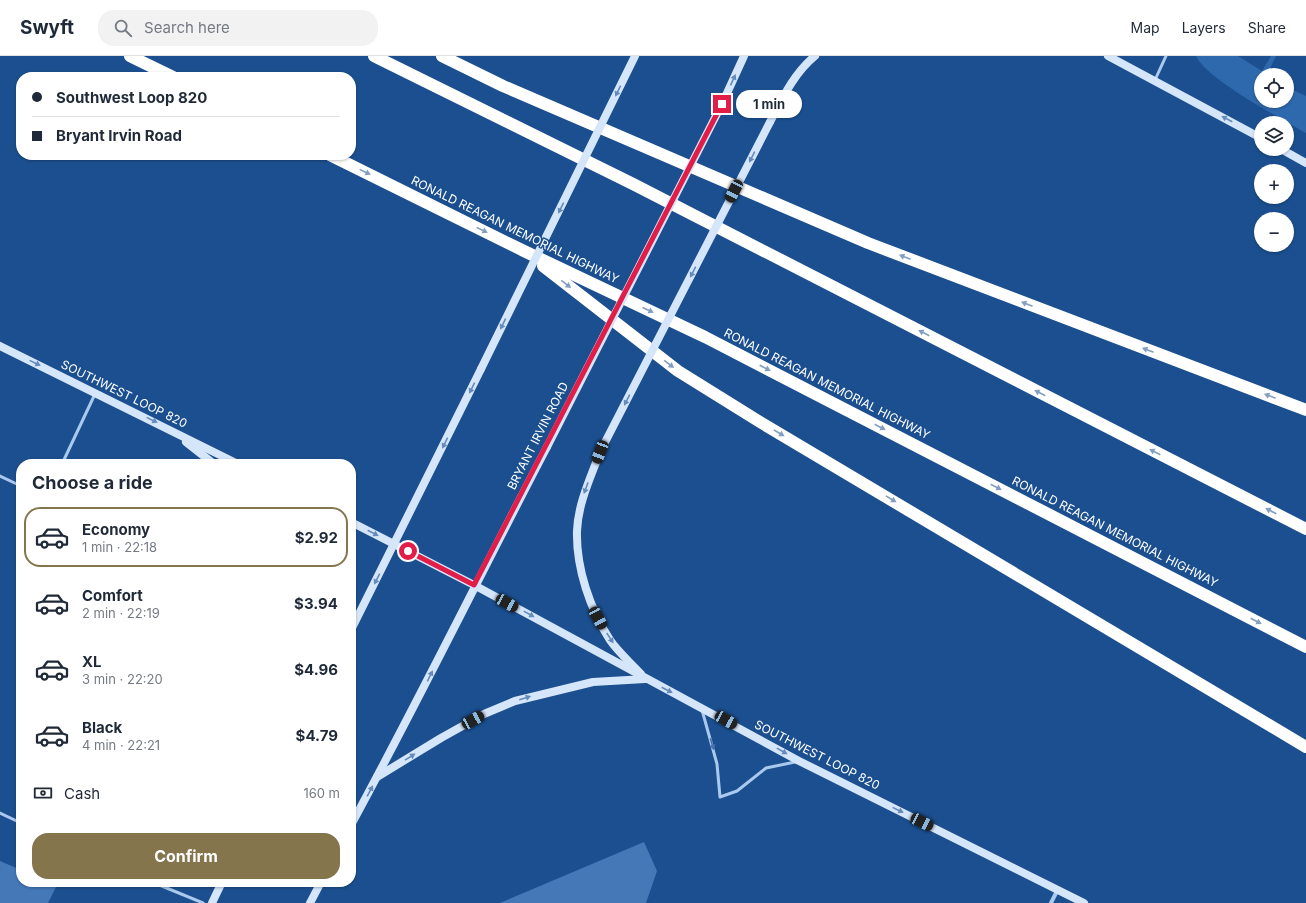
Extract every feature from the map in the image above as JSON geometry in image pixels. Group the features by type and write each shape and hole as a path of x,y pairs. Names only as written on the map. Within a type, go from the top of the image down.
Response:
{"highway":[{"path":"130,56 163,72"},
{"path":"374,56 634,184 1306,529"},
{"path":"442,56 503,86 868,243 1306,410"},
{"name":"RONALD REAGAN MEMORIAL HIGHWAY","path":"340,160 524,251 705,337 1306,647"},
{"path":"524,251 678,371 774,430 1306,747"}],"main road":[{"path":"356,620 463,408 635,56"},
{"name":"BRYANT IRVIN ROAD","path":"356,816 405,725 474,585 547,447 722,104 744,56"},
{"path":"646,679 611,641 592,607 580,567 577,530 585,493 600,452 770,122 786,92 807,62 815,56"},
{"path":"1108,56 1254,134"},
{"path":"1294,156 1306,163"},
{"name":"SOUTHWEST LOOP 820","path":"0,346 228,459"},
{"path":"171,430 208,459"},
{"name":"SOUTHWEST LOOP 820","path":"356,524 474,585 799,761 1059,889 1084,903"},
{"path":"377,778 441,738 484,714 515,701 540,693 592,682 646,679"},
{"path":"212,903 220,887"},
{"path":"310,903 318,887"}],"street":[{"path":"1051,903 1059,889"}],"lane":[{"path":"1154,80 1166,56"},
{"path":"64,459 95,392"},
{"path":"0,476 16,484"},
{"path":"701,707 717,764 720,797 737,790 766,768 799,761"},
{"path":"0,813 16,821"},
{"path":"164,887 203,903"}],"shaded area":[{"path":"1196,56 1238,56 1257,68 1254,68 1254,103 1229,87 1203,66"},
{"path":"1271,56 1276,56 1270,68 1264,68"},
{"path":"1294,90 1306,96 1306,133 1294,126 1294,116 1277,116 1263,108 1294,108"}],"building":[{"path":"644,842 657,871 646,903 500,903"},
{"path":"0,861 16,868 16,887 56,887 48,903 0,903"}],"route":[{"path":"408,551 474,585 554,433 722,104"}]}
